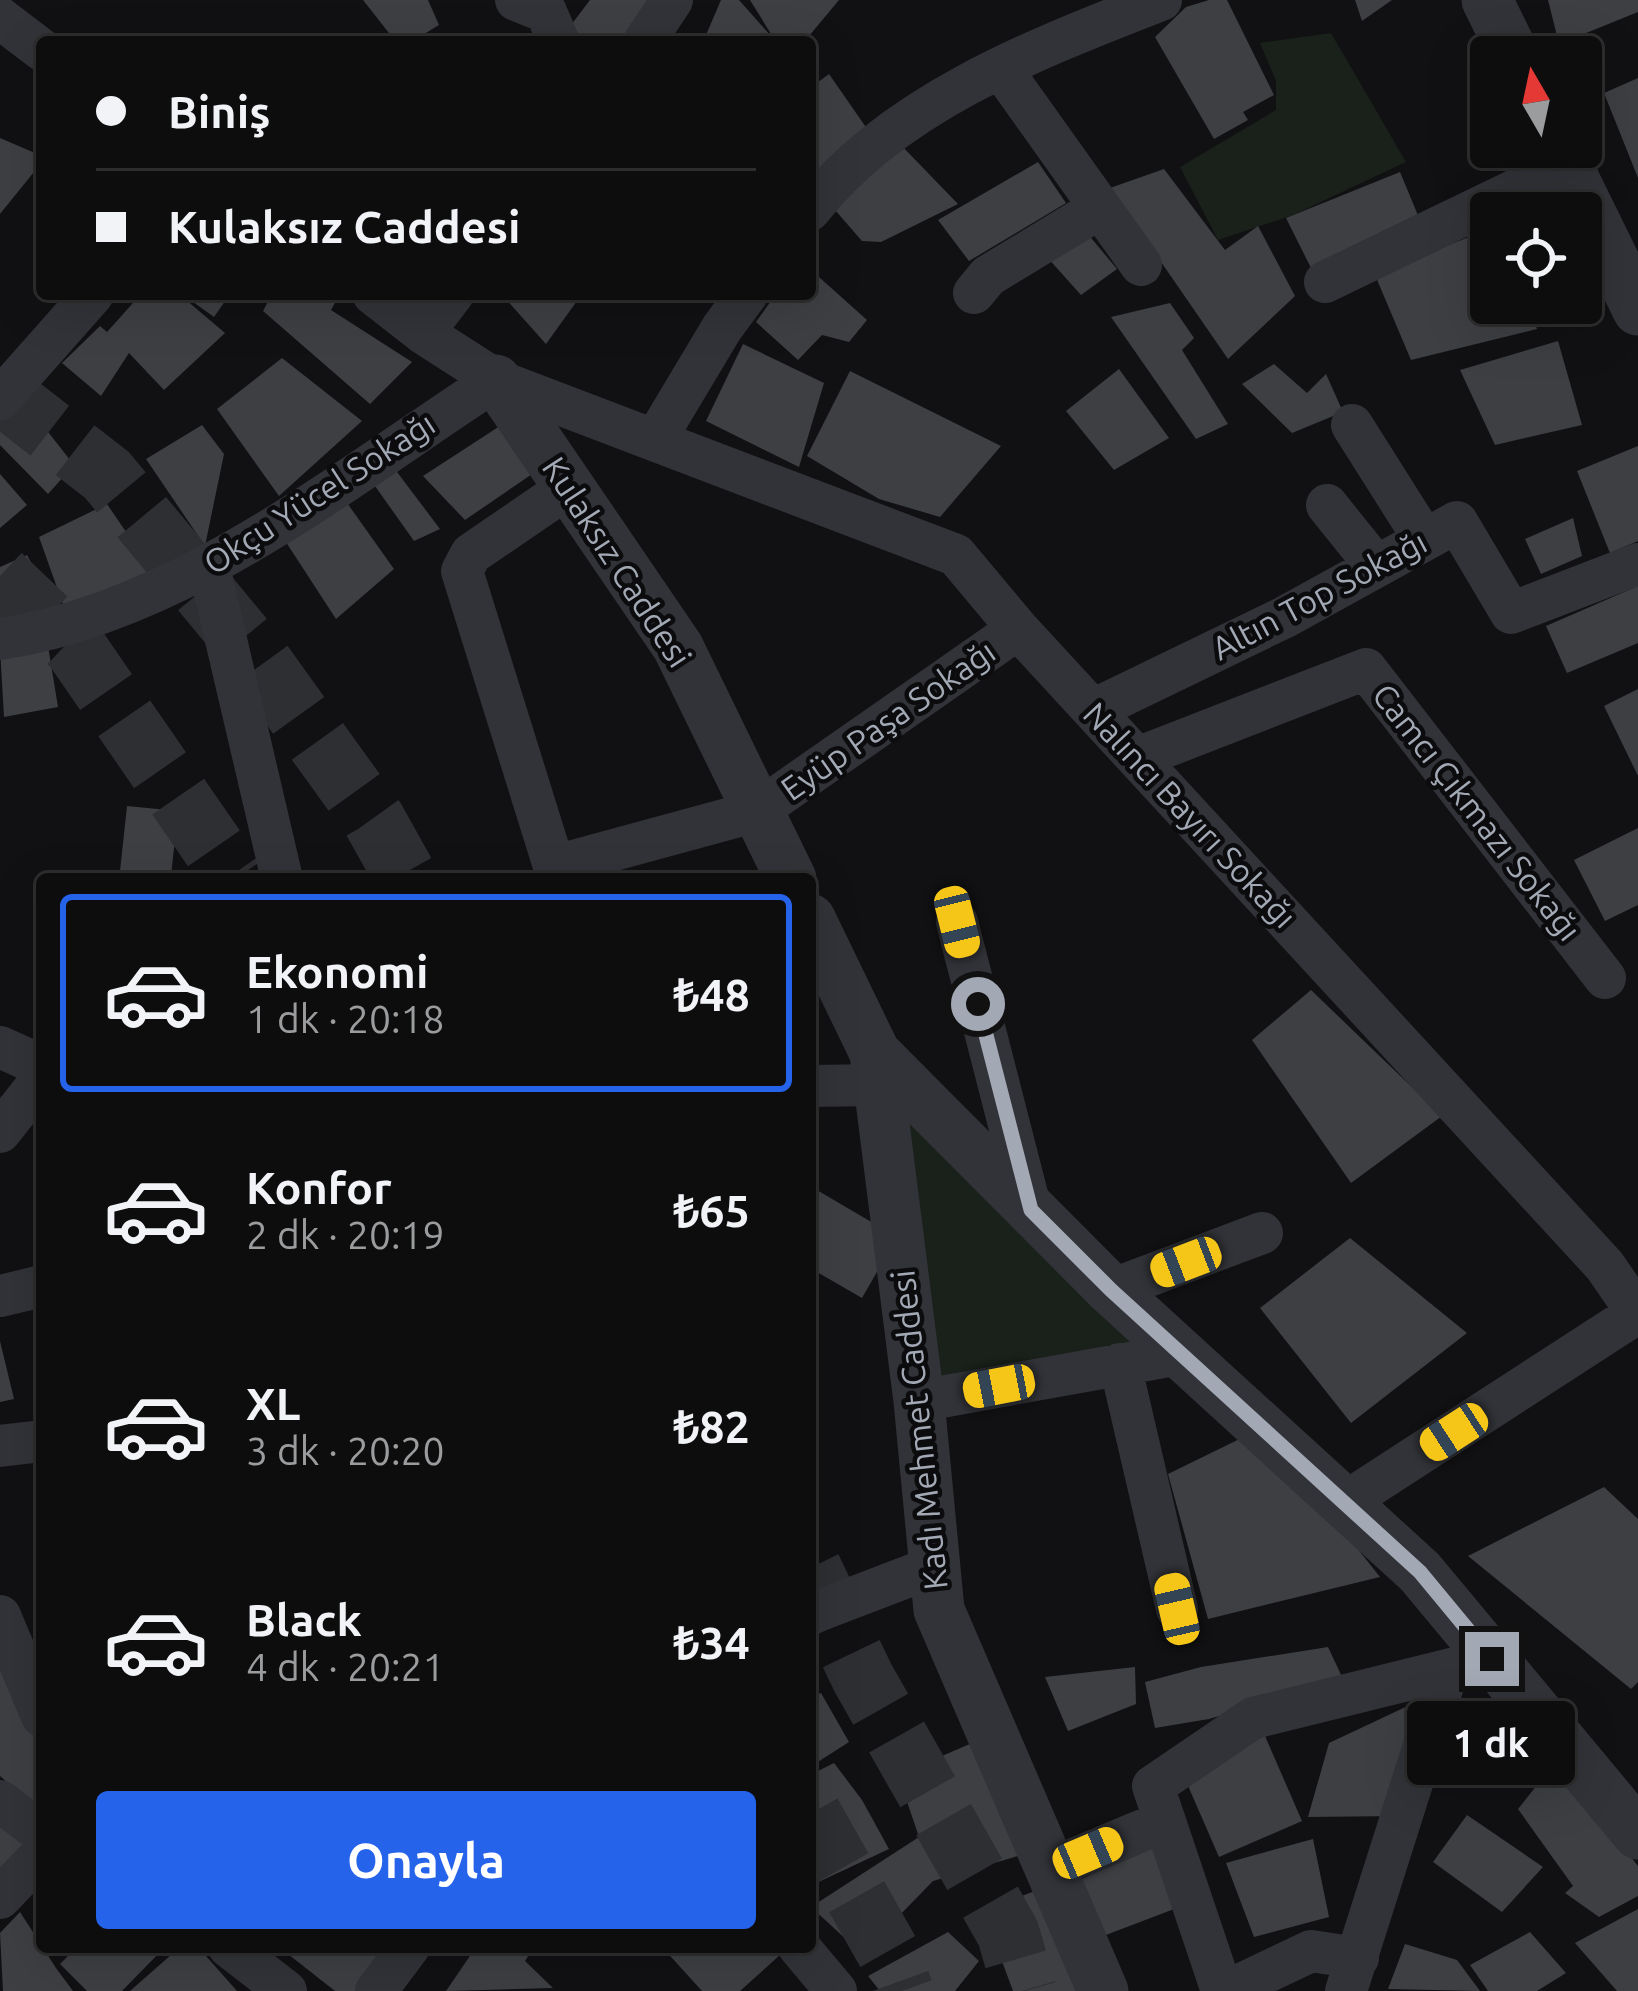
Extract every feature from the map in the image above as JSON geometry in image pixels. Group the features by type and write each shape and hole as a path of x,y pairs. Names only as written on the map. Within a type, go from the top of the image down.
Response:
{"street":[{"path":"516,0 547,13 557,36"},
{"path":"648,36 672,0"},
{"path":"816,202 835,178 899,128 1002,70 1161,0"},
{"path":"1487,0 1504,36"},
{"path":"0,18 36,45"},
{"path":"1002,70 1141,265"},
{"path":"1325,282 1540,168"},
{"path":"1569,168 1638,310"},
{"path":"974,293 988,275 1100,208"},
{"path":"0,399 88,300"},
{"name":"Nalıncı Bayırı Sokağı","path":"381,300 496,380 956,555 1605,1266 1638,1313"},
{"path":"423,333 448,300"},
{"path":"655,440 743,300"},
{"name":"Kulaksız Caddesi","path":"496,380 677,647 787,873"},
{"name":"Okçu Yücel Sokağı","path":"0,639 118,607 209,567 496,380"},
{"path":"556,872 462,571 470,554 561,476 584,413"},
{"path":"1352,425 1424,539"},
{"path":"1327,505 1376,566"},
{"name":"Altın Top Sokağı","path":"1093,710 1285,616 1457,522 1511,614 1638,564"},
{"path":"209,567 281,873"},
{"name":"Eyüp Paşa Sokağı","path":"556,872 758,811 1018,628"},
{"name":"Camcı Çıkmazı Sokağı","path":"1137,758 1366,669 1605,978"},
{"path":"957,922 1031,1210"},
{"path":"816,932 877,1069 1420,1572 1470,1664 1638,1834"},
{"path":"0,1047 36,1063"},
{"path":"816,1084 877,1069"},
{"name":"Kadı Mehmet Caddesi","path":"877,1069 919,1401 939,1610 1103,1991"},
{"path":"0,1132 36,1087"},
{"path":"1111,1290 1262,1233"},
{"path":"0,1296 36,1287"},
{"path":"1344,1503 1638,1313"},
{"path":"919,1401 1180,1354"},
{"path":"1120,1364 1177,1609"},
{"path":"0,1446 36,1442"},
{"path":"816,1612 933,1567"},
{"path":"17,1626 36,1694"},
{"path":"1470,1664 1352,1975 1312,1951 1224,1991 1153,1786 1253,1718 1470,1664"},
{"path":"0,1801 36,1828"},
{"path":"1050,1869 1165,1821"},
{"path":"0,1898 36,1860"},
{"path":"237,1953 286,1991"},
{"path":"376,1991 404,1953"},
{"path":"805,1953 836,1991"}],"shaded area":[{"path":"1331,33 1406,162 1293,215 1218,240 1180,167 1276,110 1276,81 1260,43"},
{"path":"890,1084 1154,1354 924,1391"}],"building":[{"path":"363,0 428,0 439,25 421,36 391,36"},
{"path":"590,0 662,0 635,36 565,33"},
{"path":"721,0 739,0 771,36 706,36"},
{"path":"750,0 839,0 809,36 772,36"},
{"path":"1227,0 1274,95 1243,112 1248,120 1214,139 1155,37 1186,7"},
{"path":"1355,0 1392,0 1362,21"},
{"path":"1548,0 1638,0 1638,12 1579,36 1557,36"},
{"path":"829,74 870,133 816,179 816,84"},
{"path":"1638,78 1638,178 1604,93"},
{"path":"0,138 36,153 36,169 0,214"},
{"path":"898,142 958,204 881,242 862,241 828,202"},
{"path":"1038,162 1066,203 969,261 938,220"},
{"path":"1164,169 1225,250 1258,226 1295,296 1228,359 1110,188"},
{"path":"1400,172 1422,225 1316,278 1286,218"},
{"path":"1082,227 1117,269 1081,295 1046,256"},
{"path":"1470,237 1470,324 1535,324 1537,329 1411,360 1375,275"},
{"path":"816,274 867,320 849,342 822,335 798,360 756,322 772,300 816,300"},
{"path":"136,300 186,300 225,333 164,390 129,353 101,396 62,363 100,326 107,332"},
{"path":"190,300 226,300 214,317"},
{"path":"269,300 337,300 331,310 412,362 370,404 263,311"},
{"path":"507,300 578,300 546,344"},
{"path":"1170,303 1194,338 1182,350 1228,424 1196,439 1111,317"},
{"path":"1558,341 1582,425 1495,445 1460,370"},
{"path":"743,344 824,383 799,467 706,421"},
{"path":"282,358 362,421 279,496 217,409"},
{"path":"1274,364 1307,393 1326,374 1343,412 1292,433 1242,384"},
{"path":"1119,369 1169,438 1114,470 1066,411"},
{"path":"850,371 1001,446 940,517 879,499 807,456"},
{"path":"23,400 74,465 48,494 0,445 0,419"},
{"path":"506,422 538,470 465,520 423,476"},
{"path":"202,425 224,454 205,546 146,459"},
{"path":"1638,446 1638,541 1610,553 1577,471"},
{"path":"388,460 440,529 414,541 370,479"},
{"path":"0,474 27,505 0,528"},
{"path":"345,500 394,569 336,619 282,536"},
{"path":"107,504 152,570 65,610 39,537"},
{"path":"1573,518 1582,556 1541,574 1525,539"},
{"path":"27,555 56,609 17,619 0,590 0,567"},
{"path":"1638,586 1638,643 1567,673 1546,626"},
{"path":"47,640 58,707 4,717 0,648"},
{"path":"1638,689 1638,776 1604,706"},
{"path":"127,806 178,811 171,873 120,871"},
{"path":"1638,828 1638,905 1605,921 1574,860"},
{"path":"1311,990 1442,1116 1351,1183 1252,1040"},
{"path":"816,1190 897,1237 862,1298 816,1271"},
{"path":"1350,1238 1467,1333 1351,1423 1260,1308"},
{"path":"0,1341 14,1399 0,1402"},
{"path":"1262,1428 1380,1577 1208,1619 1168,1474"},
{"path":"1604,1487 1638,1519 1638,1682 1631,1689 1468,1556"},
{"path":"0,1637 36,1731 36,1808 0,1776"},
{"path":"1328,1647 1343,1679 1209,1719 1155,1728 1145,1682 1201,1667"},
{"path":"1135,1667 1136,1704 1068,1731 1045,1677"},
{"path":"821,1693 849,1742 816,1763 816,1695"},
{"path":"1429,1696 1399,1816 1308,1817 1329,1743"},
{"path":"1265,1736 1302,1821 1219,1857 1182,1772"},
{"path":"979,1740 1028,1853 933,1881 862,1954 816,1912 816,1904 919,1837 898,1775"},
{"path":"1556,1761 1638,1866 1638,1896 1599,1917 1565,1893 1573,1886 1518,1809"},
{"path":"834,1763 862,1800 889,1849 816,1883 816,1772"},
{"path":"1467,1815 1543,1867 1502,1912 1433,1862"},
{"path":"0,1820 32,1848 0,1884"},
{"path":"1313,1839 1329,1917 1254,1937 1226,1863"},
{"path":"1154,1846 1182,1906 1098,1938 1071,1884"},
{"path":"1049,1886 1088,1991 1013,1991 983,1910"},
{"path":"1638,1909 1638,1991 1617,1991 1575,1943"},
{"path":"20,1912 36,1937 36,1953 46,1953 73,1991 3,1991 0,1933"},
{"path":"948,1932 979,1961 955,1991 880,1991 868,1976"},
{"path":"1530,1932 1566,1973 1537,1991 1488,1991 1470,1965"},
{"path":"1405,1944 1457,1960 1480,1991 1388,1989"},
{"path":"71,1953 159,1953 122,1991 87,1991 60,1964"},
{"path":"173,1953 203,1953 237,1991 130,1991"},
{"path":"287,1953 404,1953 376,1991 335,1991"},
{"path":"472,1953 530,1953 525,1961 553,1988 446,1991"},
{"path":"667,1953 780,1955 740,1991 702,1991"}],"tunnel":[{"path":"0,392 107,475 251,649 374,820 404,873"},
{"path":"0,576 75,647 231,873"},
{"path":"816,1580 863,1678 1008,1933 1025,1991"},
{"path":"816,1825 888,1952 902,1991"}],"route":[{"path":"978,1004 1031,1210 1111,1290 1420,1572 1492,1659"}]}
